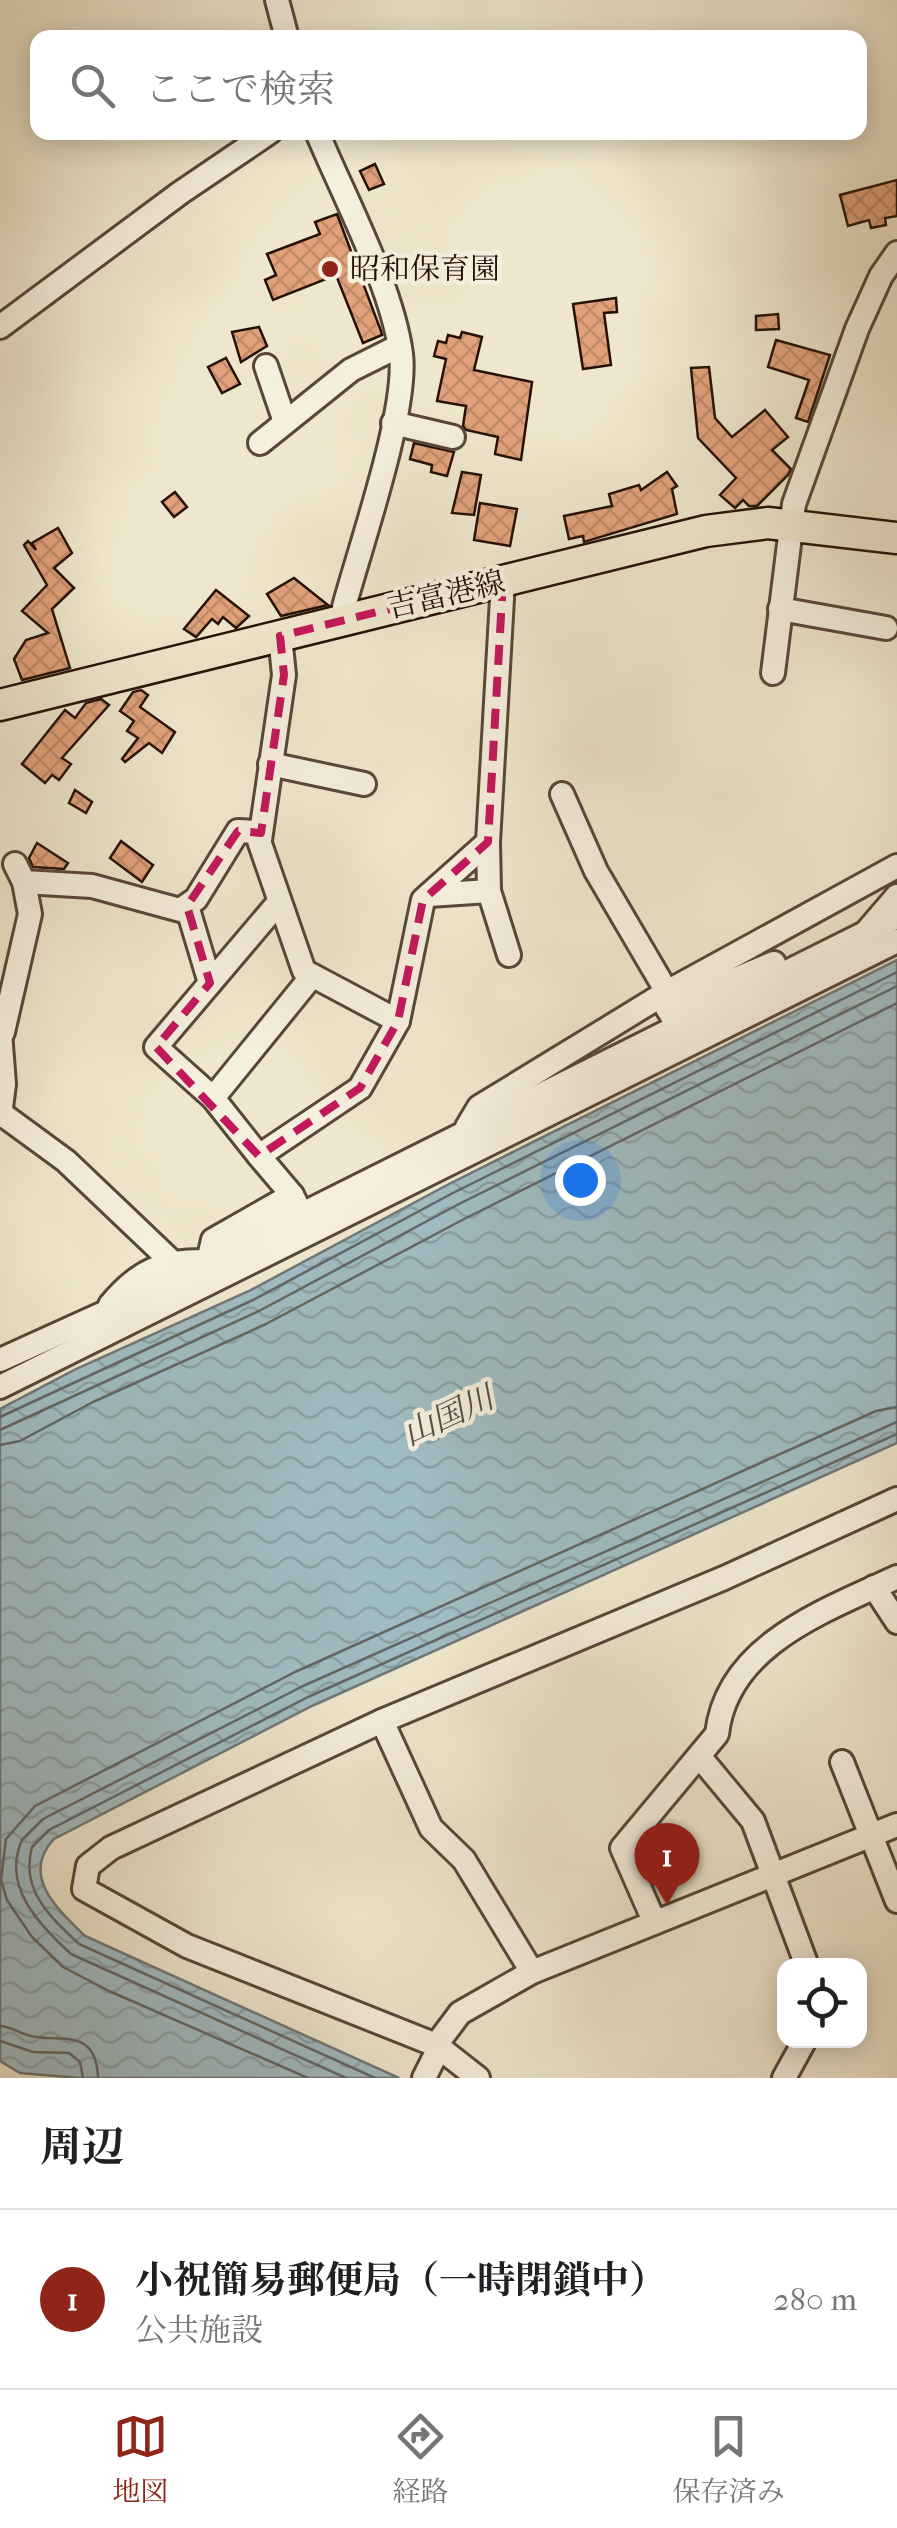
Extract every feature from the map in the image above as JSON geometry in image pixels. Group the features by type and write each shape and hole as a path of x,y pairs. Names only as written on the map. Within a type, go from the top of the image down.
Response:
{"main road":[{"name":"吉富港線","path":"0,705 736,525 793,525 897,538"}],"street":[{"path":"276,0 285,30"},
{"path":"0,328 180,192 258,140"},
{"path":"320,140 386,300 402,366 392,424 344,607 347,618"},
{"path":"774,673 794,504 897,254"},
{"path":"260,443 351,370 399,346"},
{"path":"266,366 286,422"},
{"path":"392,424 453,438"},
{"path":"503,581 488,842 489,891 510,955"},
{"path":"780,609 886,628"},
{"path":"260,840 284,674 280,636"},
{"path":"270,764 364,784"},
{"path":"562,794 670,1026"},
{"path":"213,1270 170,1260 66,1161 1,1115 1,1032 30,914 20,873 92,886 180,910 187,906 238,831 256,832 298,962 312,976 398,1021"},
{"path":"258,1156 360,1088 398,1021 424,900 488,842"},
{"path":"302,1213 366,1206 670,1026 897,866"},
{"path":"430,895 489,891"},
{"path":"866,934 897,896"},
{"path":"280,902 156,1047 213,1098 302,1213"},
{"path":"187,906 210,983"},
{"path":"0,1387 213,1270 302,1213 670,1026 897,917"},
{"path":"366,1206 447,1155 479,1107 670,1026 792,993 897,942"},
{"path":"790,967 792,993"},
{"path":"213,1098 312,976"},
{"path":"104,1313 128,1283 170,1260"},
{"path":"0,1360 213,1270"},
{"path":"0,1348 18,1342 36,1344"},
{"path":"478,2078 438,2047 187,1946 84,1889 88,1866 111,1848 382,1721 724,1578 897,1500"},
{"path":"654,1921 622,1848 717,1734 720,1711 762,1652 826,1606 897,1577"},
{"path":"874,1588 897,1622"},
{"path":"382,1721 431,1828 464,1860 532,1972"},
{"path":"699,1756 753,1821 803,1958"},
{"path":"842,1762 897,1902"},
{"path":"424,2078 460,2012 532,1972 897,1825"},
{"path":"784,2078 801,2048"}],"highlighted area":[{"path":"503,581 488,842 423,900 398,1021 360,1088 259,1156 156,1047 210,983 187,906 238,831 261,833 284,675 280,636"}],"water":[{"name":"山国川","path":"897,960 897,1443 312,1706 54,1839 44,1852 41,1878 46,1891 85,1936 399,2078 80,2078 20,2073 0,2061 0,1409 76,1369 249,1291 449,1184"}],"building":[{"path":"375,164 384,184 369,190 360,171"},
{"path":"897,180 897,216 885,218 886,225 871,228 869,220 848,226 840,195"},
{"path":"337,214 382,335 363,343 336,275 273,300 265,280 276,275 267,254 320,234 315,222"},
{"path":"616,298 617,312 604,313 611,365 583,369 573,304"},
{"path":"778,314 779,329 756,330 756,316"},
{"path":"259,327 267,346 241,362 232,332"},
{"path":"462,332 482,337 474,370 532,382 521,460 495,454 498,437 466,430 466,406 437,401 446,359 434,356 438,341 446,343 448,335 460,338"},
{"path":"776,340 830,355 808,422 796,418 809,380 768,367"},
{"path":"226,358 240,384 222,393 208,367"},
{"path":"709,367 715,418 732,437 765,410 788,437 772,450 791,469 757,506 749,506 743,500 735,508 720,495 736,478 698,438 691,368"},
{"path":"414,443 454,452 447,476 431,472 432,465 410,459"},
{"path":"462,472 481,475 474,515 452,513"},
{"path":"667,472 677,486 672,489 677,514 584,542 583,536 569,539 564,516 612,506 609,494 639,485 641,490"},
{"path":"175,492 187,507 174,517 162,502"},
{"path":"480,503 517,509 510,546 474,540"},
{"path":"58,528 72,553 54,568 74,588 52,609 70,668 22,680 14,659 26,640 48,633 22,611 47,585 24,545 28,541 36,550 32,543"},
{"path":"294,578 328,605 281,616 267,594"},
{"path":"216,590 249,616 236,628 223,617 218,624 212,619 196,637 184,629"},
{"path":"141,690 148,695 140,707 175,732 162,753 149,743 125,762 122,759 138,738 127,731 134,721 120,711 133,692"},
{"path":"101,699 109,705 62,758 71,764 59,780 52,775 45,783 22,764 65,710 75,718 86,703"},
{"path":"75,790 92,802 86,813 69,803"},
{"path":"121,841 153,865 142,882 110,858"},
{"path":"37,843 68,863 64,869 33,867 29,858"}],"place":[{"name":"昭和保育園","path":"330,269"},
{"name":"小祝簡易郵便局（一時閉鎖中）","path":"667,1905"}]}
